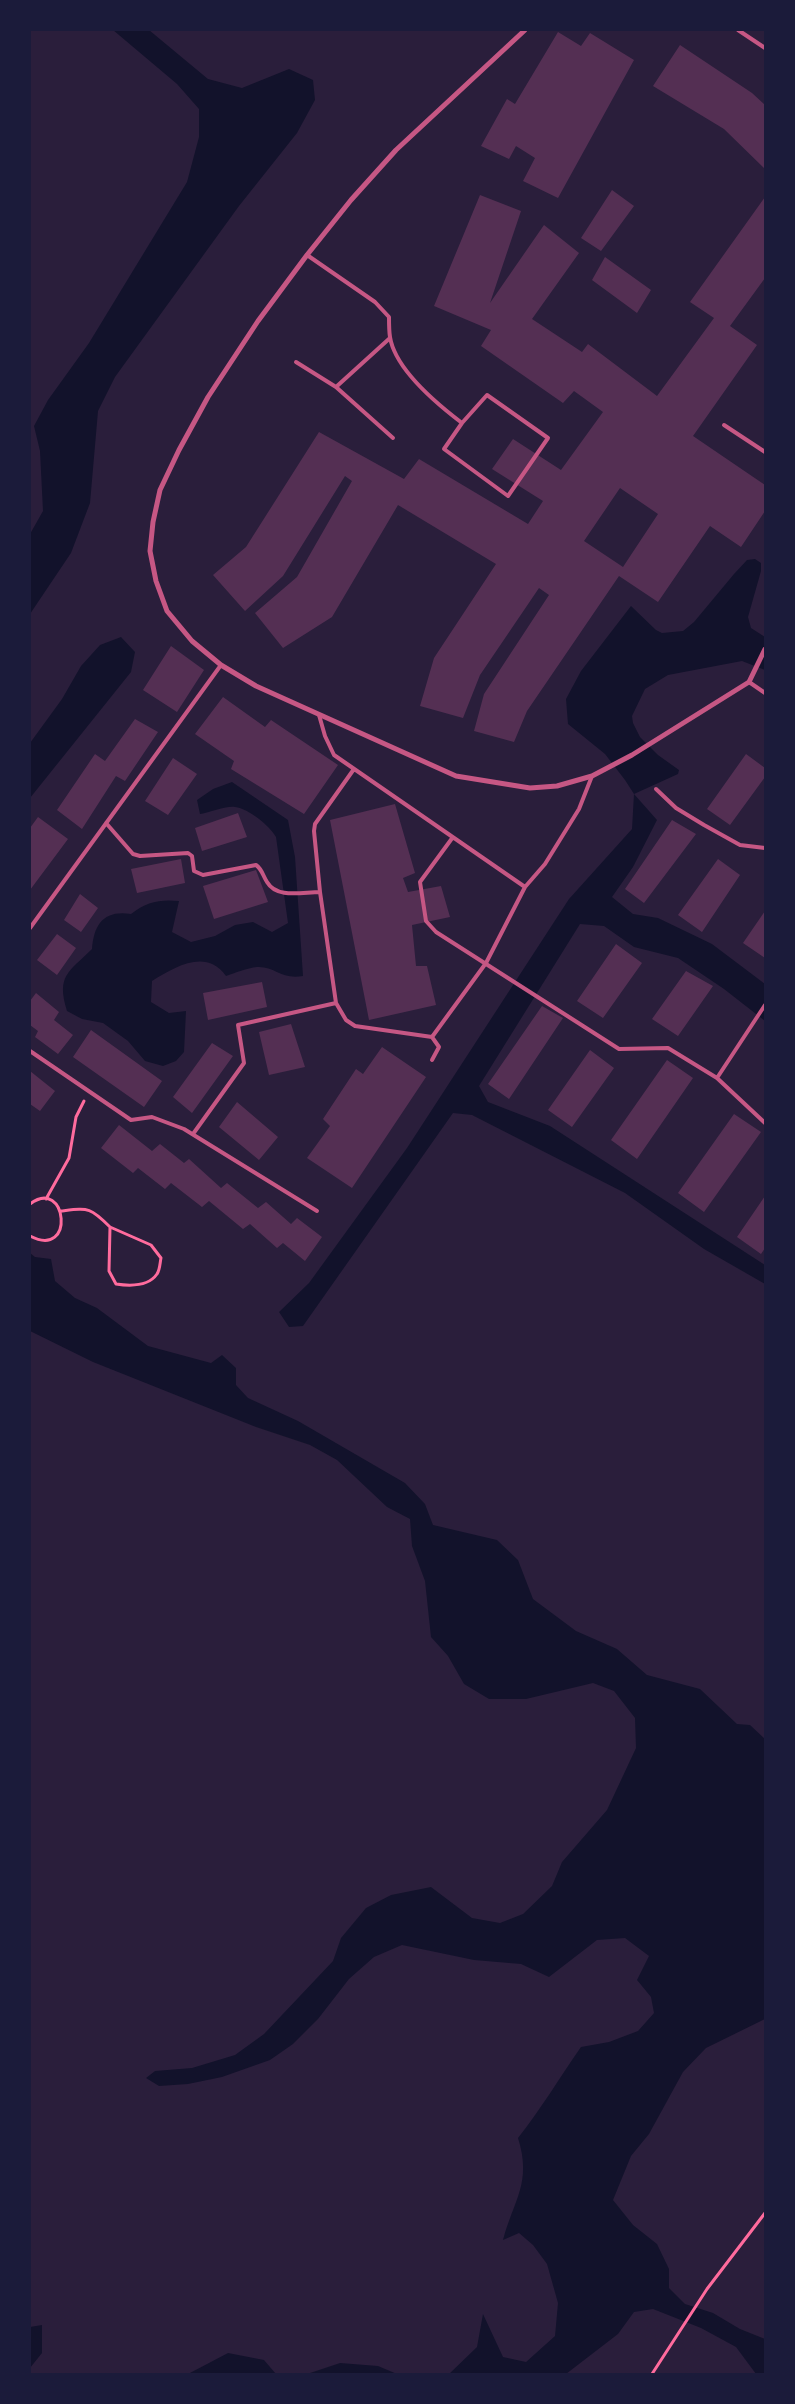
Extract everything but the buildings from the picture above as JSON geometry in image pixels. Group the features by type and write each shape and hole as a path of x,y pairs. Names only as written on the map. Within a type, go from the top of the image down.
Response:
{"street":[{"path":"525,30 396,150 352,200 307,255 208,397 160,490 153,522 150,551 156,581 166,611 192,641 221,665 256,686 456,776 530,788 557,786 592,776 632,755 749,682 765,649"}],"lane":[{"path":"738,30 765,48"},
{"path":"307,255 374,302 388,317 390,338 396,354 416,382 438,405 462,423"},
{"path":"336,387 390,338"},
{"path":"296,362 336,387 393,438"},
{"path":"488,395 548,438 508,496 444,449 462,423 488,395"},
{"path":"724,425 765,452"},
{"path":"30,928 221,665"},
{"path":"749,682 765,694"},
{"path":"319,715 325,736 334,754 525,887"},
{"path":"354,769 315,824 314,831 320,892 336,1003 346,1020 355,1026 432,1037 439,1047 432,1060"},
{"path":"432,1037 486,963 525,887 545,864 574,817 592,776"},
{"path":"656,789 676,808 740,845 765,848"},
{"path":"106,823 133,854 140,856 188,853 192,856 194,871 202,875 256,865 260,868 270,888 277,892 320,892"},
{"path":"453,837 420,882 426,921 436,932 619,1049 668,1048 717,1078 765,1124"},
{"path":"193,1134 244,1063 238,1025 336,1003"},
{"path":"717,1078 765,1005"},
{"path":"30,1050 131,1120 152,1117 193,1134 317,1211"}],"path":[{"path":"46,1199 69,1158 76,1117 90,1092"},
{"path":"30,1204 39,1199 52,1201 61,1211 62,1224 56,1236 43,1240 30,1236"},
{"path":"61,1211 87,1208 98,1215 110,1227 151,1245 162,1258 157,1274 146,1282 132,1286 116,1284 109,1271 111,1252 110,1227"},
{"path":"652,2374 699,2301 765,2214"}],"shaded area":[{"path":"30,30 765,30 765,2374 30,2374"},
{"path":"113,30 149,30 208,79 242,88 289,69 313,80 315,100 297,133 239,206 115,377 98,411 90,503 71,553 30,614 30,534 43,511 40,451 34,426 48,400 89,343 187,182 199,137 199,109 177,84"},
{"path":"755,559 761,563 761,571 748,617 751,628 765,637 765,670 742,661 668,675 645,689 632,716 633,723 640,737 658,755 679,770 678,774 634,794 605,754 568,724 566,699 581,671 631,606 656,630 662,633 683,631 694,622 747,560"},
{"path":"121,637 135,652 131,672 30,798 30,743 62,699 81,666 100,645"},
{"path":"232,782 288,820 295,857 303,976 289,976 263,967 257,967 226,976 209,963 200,962 180,966 152,981 151,1002 169,1013 186,1011 184,1052 176,1061 163,1066 145,1061 128,1041 103,1023 82,1019 67,1011 64,999 64,982 71,969 92,949 95,932 102,921 114,914 131,914 154,902 166,900 179,901 172,932 191,942 215,936 235,925 253,922 272,932 288,923 276,837 273,832 258,818 240,808 228,807 200,814 197,800 213,789"},
{"path":"634,794 657,820 633,867 612,897 633,914 658,918 712,944 765,984 765,1021 724,989 678,958 634,947 604,926 580,924 479,1086 488,1102 550,1126 765,1265 765,1284 704,1249 625,1193 472,1115 453,1113 303,1326 289,1327 279,1312 309,1283 407,1148 569,899 632,829"},
{"path":"30,1253 35,1257 51,1259 55,1281 75,1298 97,1308 148,1346 211,1363 222,1355 236,1368 236,1385 248,1398 298,1421 405,1483 425,1504 433,1525 497,1540 518,1560 533,1599 576,1631 617,1649 647,1675 700,1689 737,1724 750,1725 765,1739 765,2019 706,2048 683,2072 649,2134 631,2156 613,2200 633,2225 657,2244 669,2269 669,2288 685,2304 713,2313 740,2329 765,2339 765,2374 756,2374 736,2347 701,2328 653,2309 634,2312 618,2334 566,2374 449,2374 477,2347 483,2314 503,2357 526,2362 555,2336 558,2303 547,2264 533,2245 519,2233 503,2240 522,2179 522,2154 518,2138 581,2047 609,2042 638,2031 654,2013 651,1997 637,1980 649,1956 625,1938 597,1940 549,1977 521,1964 474,1960 402,1945 374,1957 349,1979 318,2019 293,2044 270,2060 222,2077 188,2084 159,2086 146,2078 155,2071 192,2068 235,2055 264,2034 333,1961 341,1938 366,1908 391,1895 431,1887 472,1918 500,1923 523,1914 552,1886 562,1862 607,1810 636,1748 635,1718 614,1691 593,1683 526,1699 489,1699 464,1684 448,1656 431,1637 425,1581 412,1546 410,1519 387,1507 337,1460 310,1445 256,1427 93,1362 30,1331"},
{"path":"42,2325 42,2353 30,2368 30,2327"},
{"path":"228,2353 264,2360 276,2374 188,2374"},
{"path":"340,2363 378,2366 397,2374 307,2374"}]}
